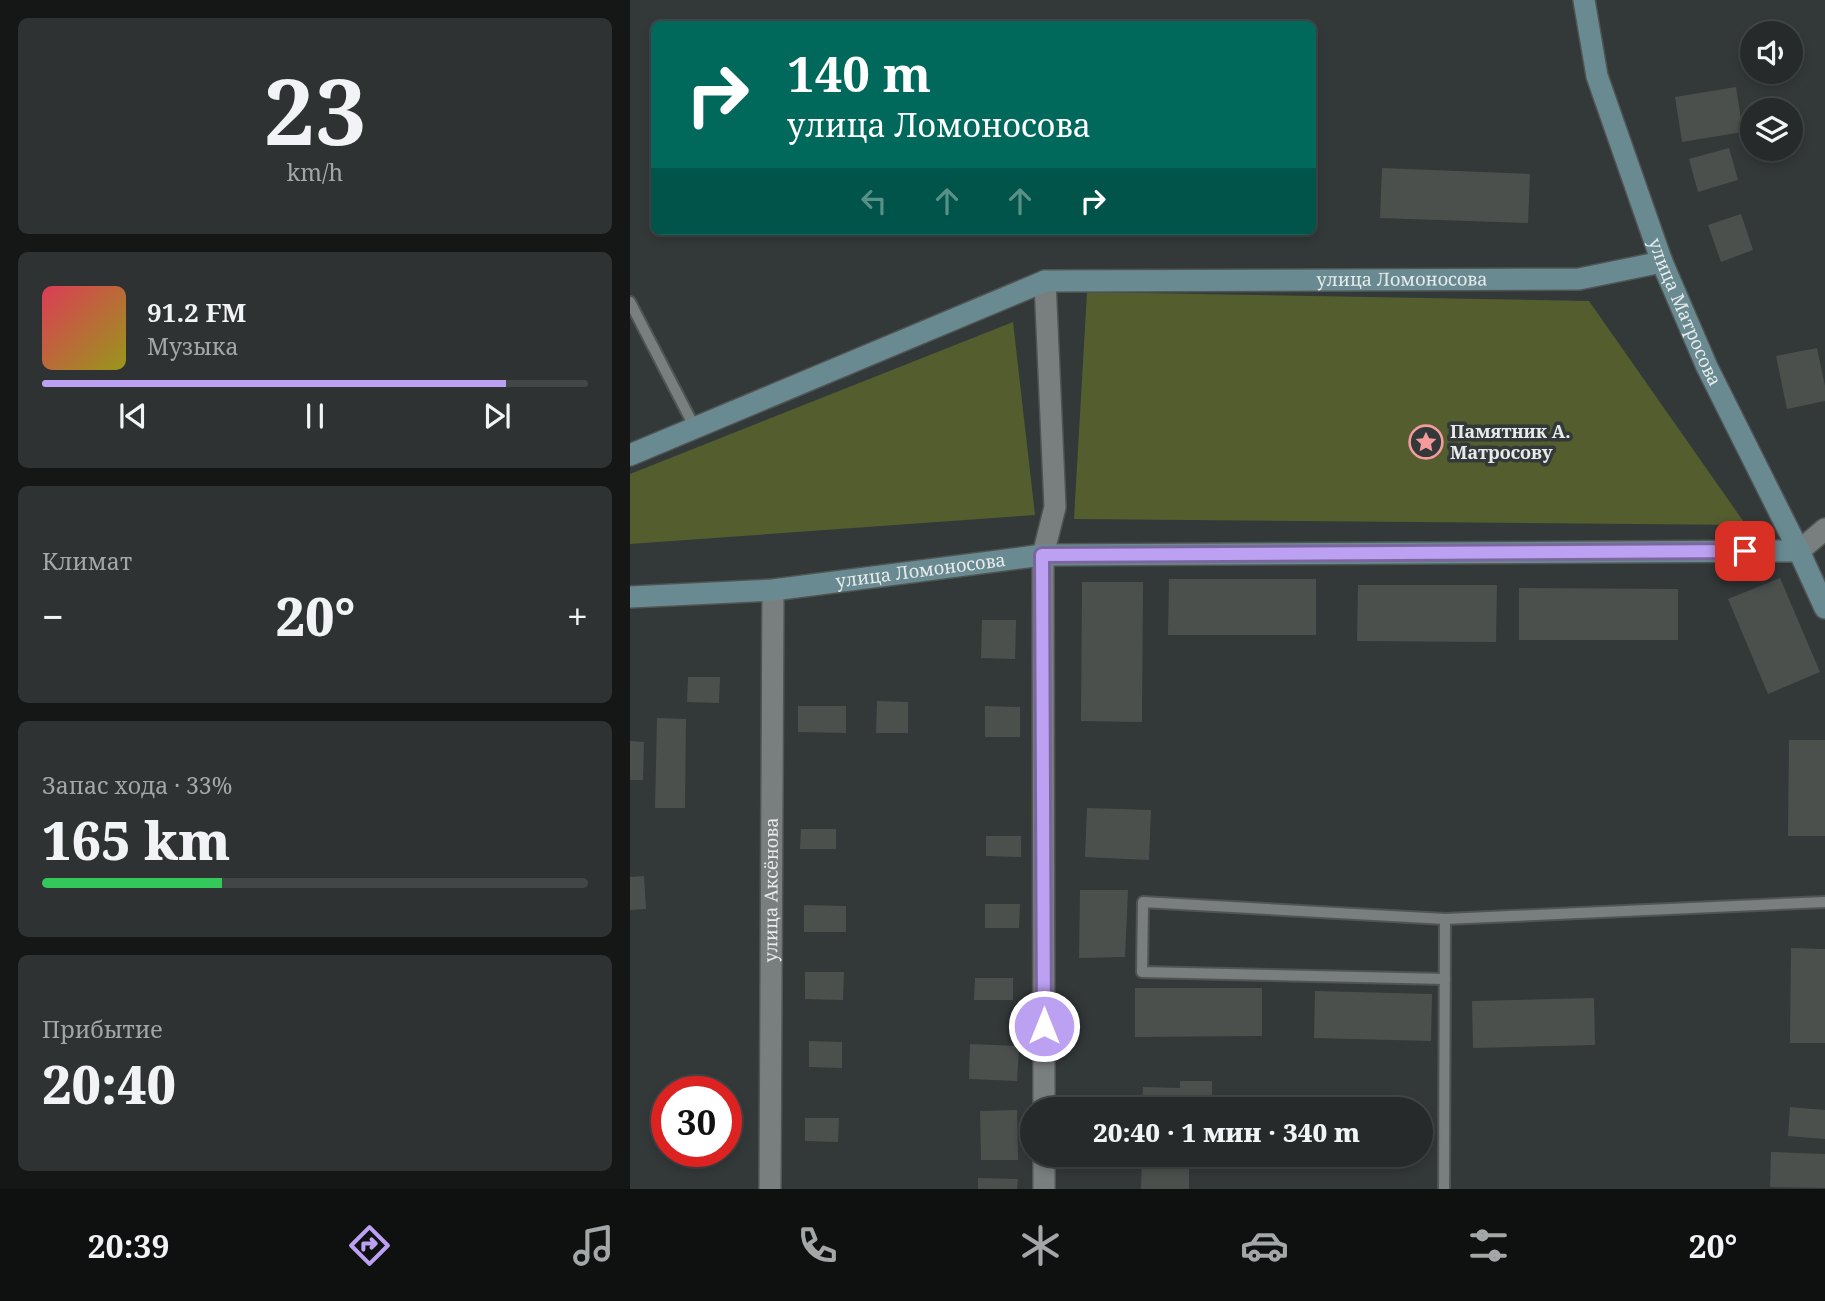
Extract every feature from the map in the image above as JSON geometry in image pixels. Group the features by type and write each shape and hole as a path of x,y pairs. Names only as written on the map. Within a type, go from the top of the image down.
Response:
{"street":[{"name":"улица Матросова","path":"1584,0 1597,76 1662,262 1707,367 1825,608"},
{"name":"улица Ломоносова","path":"630,456 1045,281 1579,279 1662,262"},
{"path":"1044,1097 1042,555 1055,507 1045,281"},
{"path":"1799,551 1825,528"},
{"name":"улица Ломоносова","path":"630,597 774,590 1042,555 1799,551"},
{"name":"улица Аксёнова","path":"770,1189 774,590"},
{"path":"1044,1167 1044,1189"}],"lane":[{"path":"630,302 695,428"},
{"path":"1445,979 1142,972 1143,902 1445,919 1825,902"},
{"path":"1444,1189 1445,919"}],"green space":[{"path":"1087,292 1589,301 1746,525 1074,519"},
{"path":"1013,322 1035,515 630,544 630,474"}],"building":[{"path":"1736,87 1740,132 1682,142 1675,97"},
{"path":"1729,148 1738,180 1698,192 1689,159"},
{"path":"1382,168 1530,174 1528,223 1380,218"},
{"path":"1741,214 1753,250 1721,262 1708,225"},
{"path":"1817,348 1825,386 1825,401 1787,409 1776,356"},
{"path":"1780,578 1820,672 1768,694 1728,599"},
{"path":"1169,579 1316,579 1316,635 1168,635"},
{"path":"1082,582 1143,582 1142,722 1081,721"},
{"path":"1358,585 1497,585 1496,642 1357,641"},
{"path":"1519,588 1678,589 1678,640 1519,640"},
{"path":"982,620 1016,620 1015,659 981,658"},
{"path":"688,677 720,677 719,703 687,702"},
{"path":"877,701 908,702 908,733 876,733"},
{"path":"798,706 846,706 846,733 798,732"},
{"path":"985,706 1020,707 1020,737 985,737"},
{"path":"657,718 686,719 685,808 655,808"},
{"path":"1789,740 1825,740 1825,836 1788,836"},
{"path":"630,741 644,742 643,780 630,780"},
{"path":"1087,808 1151,810 1149,860 1085,857"},
{"path":"801,829 836,829 836,849 800,849"},
{"path":"986,836 1021,836 1021,857 986,856"},
{"path":"644,876 646,909 630,910 630,877"},
{"path":"1080,890 1128,890 1125,957 1079,958"},
{"path":"985,904 1020,904 1019,928 985,928"},
{"path":"804,905 846,906 846,932 804,932"},
{"path":"1791,948 1825,949 1825,1043 1790,1043"},
{"path":"805,972 844,972 843,1000 805,999"},
{"path":"975,978 1013,978 1013,1000 974,1000"},
{"path":"1135,988 1262,988 1262,1036 1135,1037"},
{"path":"1315,991 1432,994 1431,1041 1314,1038"},
{"path":"1594,998 1595,1045 1473,1048 1472,1001"},
{"path":"809,1041 842,1042 842,1068 809,1067"},
{"path":"970,1044 1019,1046 1017,1081 969,1079"},
{"path":"1180,1081 1212,1081 1212,1097 1143,1097 1143,1087 1180,1088"},
{"path":"1790,1107 1825,1110 1825,1139 1788,1136"},
{"path":"1017,1110 1018,1160 981,1160 980,1111"},
{"path":"805,1118 839,1118 838,1142 805,1141"},
{"path":"1771,1152 1825,1154 1825,1188 1770,1187"},
{"path":"1142,1167 1189,1167 1189,1189 1141,1189"},
{"path":"978,1178 1018,1179 1017,1189 978,1189"}],"place":[{"name":"Памятник А. Матросову","path":"1426,442"}],"route":[{"path":"1044,1026 1042,555 1745,551"}]}
